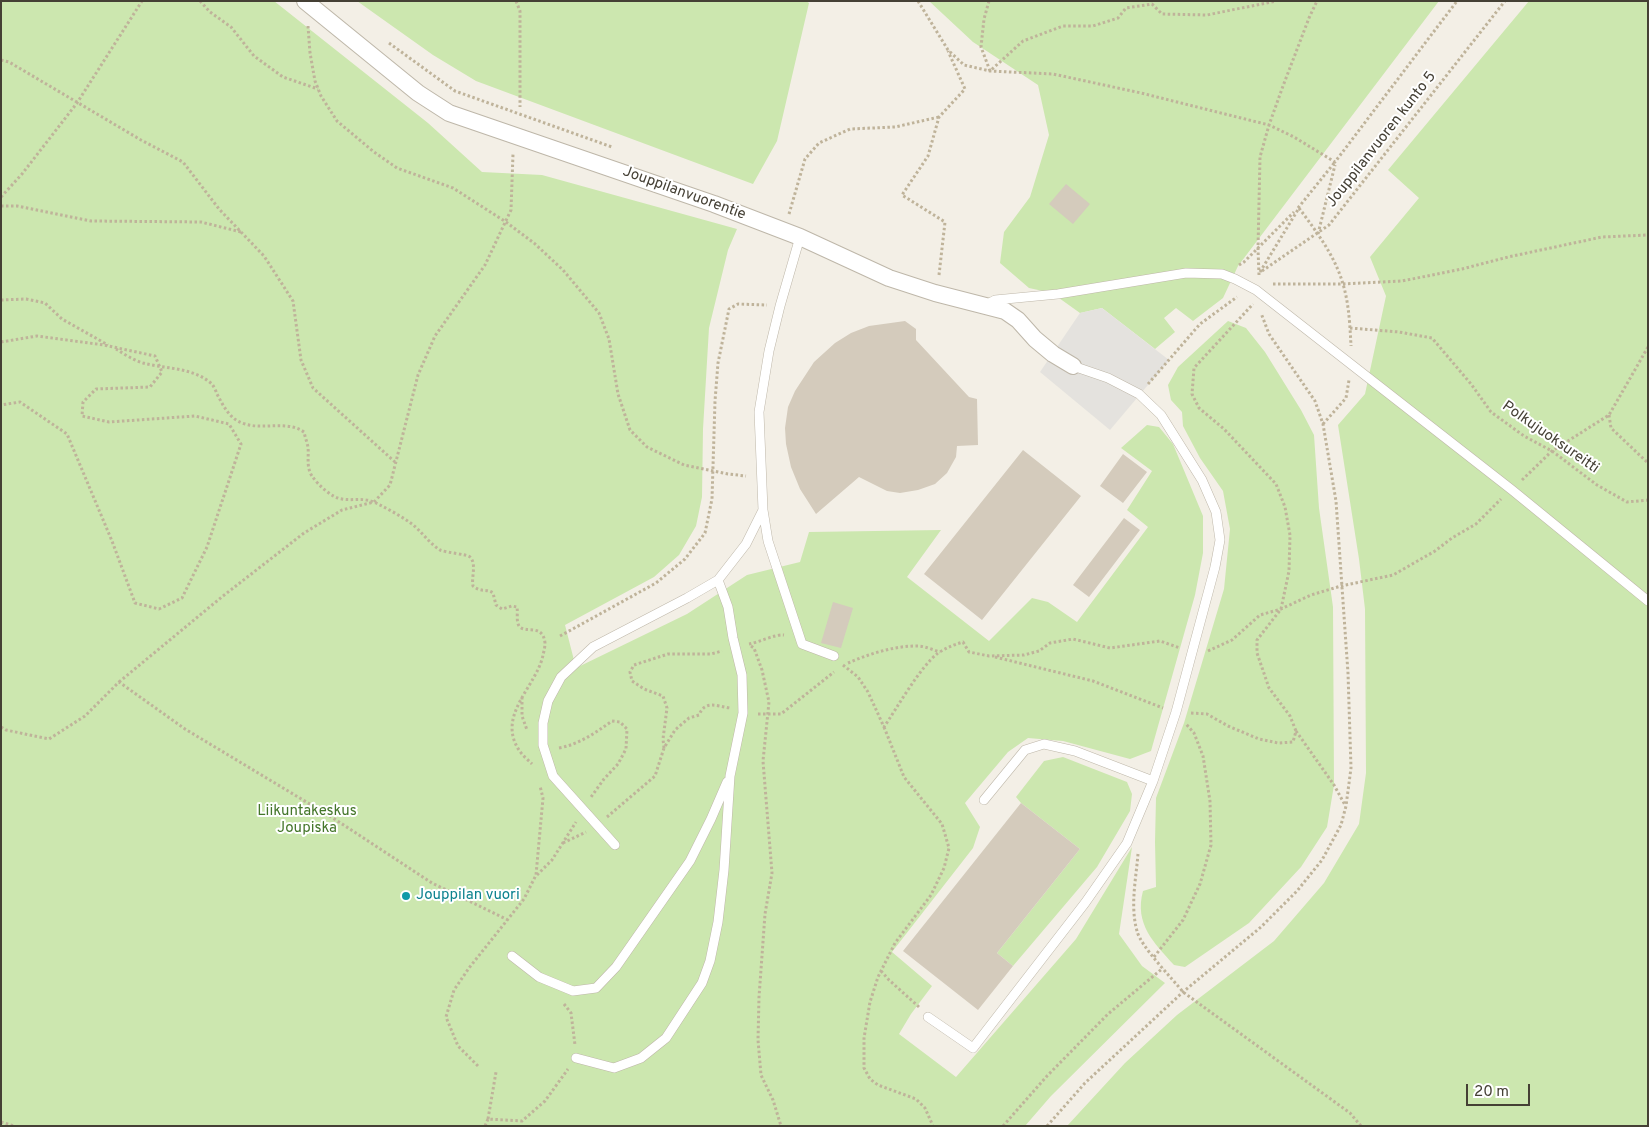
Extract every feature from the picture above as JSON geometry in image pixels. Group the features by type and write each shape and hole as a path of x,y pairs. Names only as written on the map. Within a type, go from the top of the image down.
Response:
{"street":[{"name":"Jouppilanvuorentie","path":"307,3 418,93 449,113 714,204 800,237 888,278 935,293 1005,311 1018,320 1035,339 1053,354 1073,366"}],"lane":[{"path":"800,237 769,351 759,412 763,510 768,541 802,644 834,656"},
{"path":"983,306 995,300 1058,294 1186,273 1222,274 1255,290 1512,490 1648,601"},
{"path":"928,1016 973,1048 1085,903 1127,843 1153,781 1176,712 1215,568 1220,540 1216,512 1202,480 1161,415 1139,394 1108,378 1073,366"},
{"path":"615,845 553,776 543,746 543,723 548,701 562,678 592,647 718,580 746,544 763,510"},
{"path":"576,1058 614,1068 641,1058 666,1038 702,983 710,961 718,922 724,870 731,772 743,710 742,675 728,606 718,580"},
{"path":"984,800 1025,750 1044,744 1075,751 1153,781"},
{"path":"512,956 542,978 573,991 596,988 616,967 690,861 711,819 731,772"}],"path":[{"path":"1,197 22,174 77,103 142,1"},
{"path":"200,1 210,12 231,27 254,56 283,77 318,89"},
{"path":"516,1 520,10 520,107"},
{"path":"918,1 948,50 965,89 939,117 928,156 902,195 946,222 942,259 935,293"},
{"path":"989,1 984,19 981,47 990,71"},
{"path":"990,71 1023,40 1063,26 1093,26 1118,18 1126,8 1152,4 1162,14 1207,15 1276,1"},
{"path":"1048,1126 1085,1083 1183,992 1262,927 1297,891 1322,860 1341,826 1346,806 1351,768 1348,673 1336,501 1323,424 1315,401 1269,334 1255,290 1260,273 1258,248 1260,157 1269,125 1309,18 1318,1"},
{"path":"1222,274 1244,262 1299,208 1336,162 1457,1"},
{"name":"Jouppilanvuoren kunto 5","path":"1260,273 1329,225 1505,1"},
{"path":"307,3 310,53 315,81 337,121 380,157 397,168 453,188 506,222 563,270 599,313 609,339 618,394 630,430 647,447 684,465 762,478"},
{"path":"948,50 964,65 990,71 1053,74 1141,93 1269,125 1294,137 1336,162"},
{"path":"1,60 9,62 140,140 184,162 219,209 264,256 293,301 301,360 314,388 395,462"},
{"path":"787,219 805,159 819,143 850,129 895,127 939,117"},
{"path":"1,727 6,730 49,739 85,716 119,682 223,596 304,533 342,510 374,502 390,485 418,375 435,336 485,265 511,210 514,134"},
{"path":"1318,234 1336,162"},
{"path":"1,206 17,206 91,221 201,222 242,232"},
{"path":"1299,208 1318,234 1336,265 1343,284 1350,328 1352,365 1346,398 1323,424"},
{"path":"1299,208 1260,273 1255,290 1194,368 1192,394 1199,408 1224,429 1276,484 1285,507 1290,535 1289,571 1281,608 1257,640 1257,653 1269,688 1290,716 1296,731 1334,785 1346,806"},
{"path":"1139,394 1200,324 1231,302 1255,290 1402,281 1602,238 1648,235"},
{"path":"1,300 26,299 45,303 62,319 141,362 183,370 198,376 212,385 232,418 244,424 261,427 288,426 298,428 304,432 308,446 308,469 313,478 333,496 342,499 364,499 374,502 394,512 413,525 430,543 442,550 466,555 471,558 473,564 471,581 473,586 480,591 489,590 493,593 496,605 502,608 517,607 517,620 520,626 524,629 538,631 542,635 545,644 540,667 522,696 513,719 512,727 519,751 536,768 543,746"},
{"path":"560,636 656,583 685,559 705,532 712,499 718,363 729,309 738,304 780,306"},
{"name":"Polkujuoksureitti","path":"1350,328 1399,332 1432,338 1471,384 1491,412 1524,436 1552,451 1597,485 1627,502 1648,500"},
{"path":"1,342 37,336 111,347 155,356 162,372 150,387 96,389 83,402 82,416 109,422 195,416 229,424 241,444 207,546 182,598 159,609 135,603 112,541 67,434 20,402 1,405"},
{"path":"989,656 1040,651 1050,643 1073,639 1110,648 1160,642 1204,653 1232,640 1260,615 1311,595 1393,575 1476,524 1552,451 1609,415 1648,347"},
{"path":"1609,415 1611,428 1648,463"},
{"path":"732,630 754,648 762,670 769,702 763,761 772,873 765,914 758,1040 761,1075 773,1100 781,1126"},
{"path":"664,748 663,739 667,708 663,696 644,689 632,681 630,672 634,665 668,654 711,654 764,641 779,634 799,634"},
{"path":"884,727 918,676 935,655 950,646 962,642 969,652 1093,680 1176,712 1207,714 1228,726 1259,739 1278,743 1293,742 1296,731"},
{"path":"564,843 588,831 655,776 664,748 675,730 689,718 699,714 701,708 707,705 768,715 781,714 843,665 866,656 895,648 919,646 940,652"},
{"path":"814,648 843,665 858,677 868,692 904,777 942,824 949,848 944,868 931,894 895,944 881,971 870,1002 864,1038 864,1068 870,1079 878,1085 916,1099 926,1108 933,1126"},
{"path":"119,682 185,729 333,818 432,883 508,920"},
{"path":"478,1066 458,1046 446,1018 454,990 469,968 524,899 536,875 552,860 564,843 583,808 604,779 618,764 626,749 627,729 620,722 612,721 584,740 570,746 556,748 543,746 532,738 525,727 522,716 522,696"},
{"path":"1154,957 1183,920 1200,884 1211,845 1210,801 1203,756 1194,733 1176,712"},
{"path":"536,875 543,798 540,783"},
{"path":"1139,850 1134,915 1137,933 1154,957 1183,992 1350,1112 1361,1126"},
{"path":"1003,1126 1047,1076 1108,1014 1163,968"},
{"path":"881,971 928,1016"},
{"path":"488,1119 522,1121 545,1101 576,1058 571,1013 542,978"},
{"path":"485,1126 488,1119 496,1072"},
{"path":"1,1122 14,1126"}],"green space":[{"name":"Liikuntakeskus Joupiska","path":"1,1 274,1 428,123 482,172 542,175 737,229 728,250 709,328 703,429 702,497 696,526 679,555 654,577 565,625 576,668 687,614 747,575 800,562 809,532 941,530 907,577 989,641 1032,598 1048,602 1077,622 1148,527 1127,510 1152,471 1121,448 1147,425 1159,427 1173,444 1203,516 1203,553 1195,595 1151,751 1130,759 1063,741 1028,738 1008,752 965,803 980,827 973,848 892,952 932,986 899,1034 956,1077 1076,939 1132,847 1119,934 1142,966 1165,983 1051,1096 1025,1126 1,1126"},
{"path":"357,1 806,1 809,3 777,141 753,184 476,81 433,55"},
{"path":"929,1 1439,1 1238,266 1223,298 1193,321 1176,308 1164,318 1175,332 1155,349 1102,308 1080,313 1052,293 1029,288 1000,263 1004,232 1030,197 1049,135 1038,85 973,42"},
{"path":"1529,1 1648,1 1648,1126 1067,1126 1125,1063 1177,1015 1274,941 1324,883 1359,824 1366,773 1365,609 1338,425 1365,394 1386,296 1370,257 1419,198 1388,170"},
{"path":"1228,321 1246,328 1265,352 1301,410 1314,435 1319,508 1333,607 1334,785 1327,827 1301,867 1249,923 1185,967 1174,965 1153,941 1144,923 1141,903 1143,891 1156,887 1156,798 1184,723 1224,589 1230,529 1223,491 1200,458 1183,426 1182,412 1171,400 1168,385 1178,367"},
{"path":"1063,757 1127,782 1132,794 1130,811 1097,867 1013,966 997,953 1080,849 1021,803 1016,797 1044,761"}],"shaded area":[{"path":"1102,308 1169,360 1110,430 1040,372 1080,313"}],"building":[{"path":"1066,184 1090,204 1073,224 1049,204"},
{"path":"905,321 916,329 916,340 969,397 977,399 978,445 957,446 956,457 947,473 935,484 918,490 900,493 887,491 859,477 816,514 800,489 791,467 786,444 785,428 788,407 795,391 814,362 835,343 851,333 869,326"},
{"path":"1023,450 1081,496 982,620 924,574"},
{"path":"1123,454 1147,472 1123,503 1100,486"},
{"path":"1124,518 1140,530 1089,597 1073,585"},
{"path":"833,602 853,608 841,648 821,643"},
{"path":"1021,803 1080,849 997,953 1013,966 978,1010 903,951"}],"place":[{"name":"Jouppilan vuori","path":"406,896"}]}
